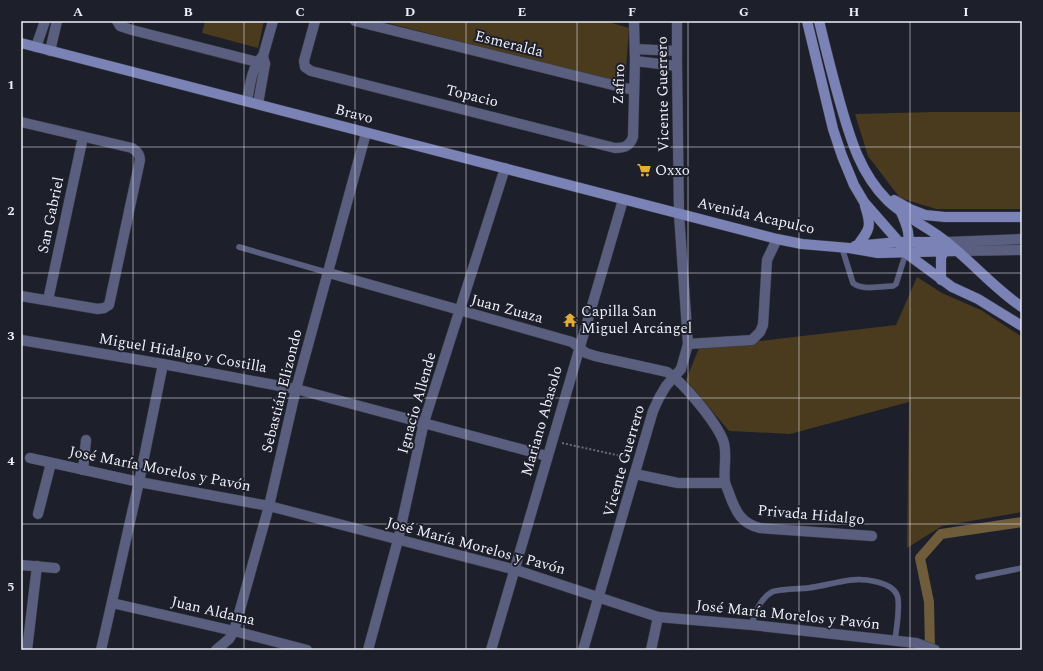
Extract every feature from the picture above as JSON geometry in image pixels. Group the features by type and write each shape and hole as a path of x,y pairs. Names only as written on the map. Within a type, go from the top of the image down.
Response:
{"main road":[{"path":"807,21 833,129 845,164 864,202 870,221 867,232 849,247"},
{"path":"819,21 832,76 849,134 856,153 870,181 887,200 901,212 945,246 957,251 1022,308"},
{"name":"Bravo","path":"21,43 680,214"},
{"path":"870,181 894,200 925,215 945,217 1022,218"},
{"path":"864,202 904,249 941,280 1011,318 1022,326"},
{"path":"901,212 907,226 904,249"},
{"name":"Avenida Acapulco","path":"680,214 776,239 802,244 904,249"},
{"path":"904,249 945,246"},
{"path":"941,280 941,258 945,246"},
{"name":"Avenida Acapulco","path":"849,247 878,253 904,249"}],"street":[{"path":"36,47 45,21"},
{"path":"50,51 57,21"},
{"path":"117,21 120,26 132,30 262,60"},
{"path":"258,104 262,60 273,21"},
{"name":"Topacio","path":"315,21 304,61 305,67 311,71 615,148 626,146"},
{"name":"Esmeralda","path":"355,21 633,90"},
{"name":"Zafiro","path":"626,146 631,143 633,137 633,90 635,61 634,21"},
{"name":"Vicente Guerrero","path":"583,650 600,597 653,411 662,392 681,369 688,344 680,214 676,51 677,21"},
{"path":"635,49 676,51"},
{"path":"247,101 254,71 262,60"},
{"path":"635,61 677,66"},
{"path":"21,296 98,310 109,305 140,160 138,153 132,148 22,125"},
{"name":"Sebastián Elizondo","path":"232,635 269,506 296,389 329,273 366,133"},
{"name":"San Gabriel","path":"48,300 83,137"},
{"name":"Ignacio Allende","path":"368,650 398,540 424,422 505,168"},
{"name":"Mariano Abasolo","path":"491,650 516,570 547,456 553,442 623,200"},
{"path":"688,344 752,340 760,332 763,325 767,260 776,239"},
{"path":"945,246 1022,239"},
{"path":"957,251 1022,250"},
{"name":"Juan Zuaza","path":"329,273 460,312 572,342 579,348 595,356 667,372 675,377"},
{"name":"Miguel Hidalgo y Costilla","path":"21,340 163,364 296,389 547,456"},
{"path":"101,650 139,482 163,364"},
{"path":"635,474 678,483 725,483 726,455 724,441 710,418 675,377"},
{"path":"83,470 86,440"},
{"name":"José María Morelos y Pavón","path":"30,458 139,482 269,506 516,570 658,617 752,625 916,643 935,650"},
{"path":"38,514 51,462"},
{"name":"Privada Hidalgo","path":"725,483 737,513 747,524 753,526 872,536"},
{"path":"21,565 55,568"},
{"path":"27,650 37,566"},
{"name":"Juan Aldama","path":"112,603 232,635 307,650"},
{"path":"651,650 658,617"},
{"path":"216,650 232,635"},
{"path":"230,650 232,635"}],"lane":[{"path":"239,247 329,273"},
{"path":"849,247 853,283 856,286 861,287 893,286 896,284 904,249"},
{"path":"978,577 1022,568"},
{"path":"752,625 753,617 762,600 773,592 811,587 852,579 876,582 891,586 897,596 898,610 895,641"}],"path":[{"path":"553,442 639,460"}],"shaded area":[{"path":"205,21 264,21 258,48 202,33"},
{"path":"380,21 605,21 629,28 625,82 621,83"},
{"path":"1022,112 1022,209 936,209 900,198 868,156 855,114"},
{"path":"917,277 942,293 981,310 1022,337 1022,512 942,526 907,548 909,402 790,434 729,431 686,380 699,348 896,325"}],"waterway":[{"path":"930,650 929,602 920,558 941,534 1022,522"}],"place":[{"name":"Oxxo","path":"644,170"},
{"name":"Capilla San Miguel Arcángel","path":"570,320"}]}
